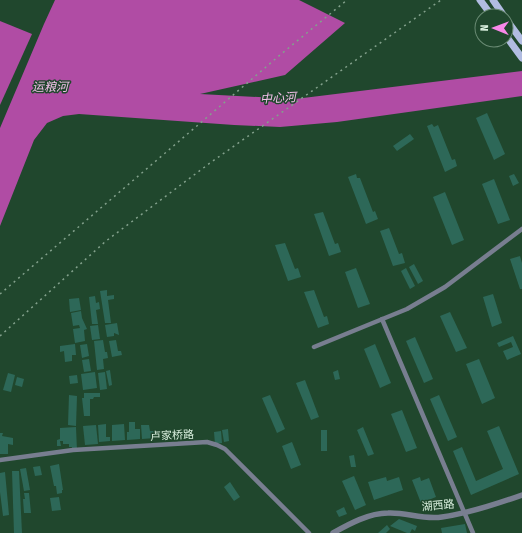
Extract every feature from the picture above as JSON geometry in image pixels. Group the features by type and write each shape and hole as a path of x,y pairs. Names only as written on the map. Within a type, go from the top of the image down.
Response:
{"main road":[{"path":"514,30 522,42"},
{"path":"514,47 522,58"}],"street":[{"path":"314,347 407,309 445,287 522,229"},
{"path":"382,319 473,533"},
{"name":"卢家桥路","path":"0,460 73,450 207,442 225,449 310,533"},
{"name":"湖西路","path":"333,533 371,516 388,513 424,518 442,517 464,513 522,495"}],"water":[{"name":"运粮河","path":"55,0 299,0 345,23 285,75 200,94 295,99 522,71 522,96 337,122 280,127 79,114 63,116 47,123 34,140 0,226 0,128"},
{"path":"0,21 32,34 0,105"}],"building":[{"path":"487,113 505,154 494,160 476,118"},
{"path":"432,124 434,127 438,125 452,160 455,159 457,166 445,172 427,126"},
{"path":"410,134 414,139 397,151 393,146"},
{"path":"356,174 357,178 360,178 373,212 375,211 378,219 366,224 348,177"},
{"path":"514,174 519,183 513,186 509,176"},
{"path":"494,179 510,220 498,224 482,184"},
{"path":"445,192 464,240 452,245 433,197"},
{"path":"323,212 335,244 338,243 341,252 329,256 314,214"},
{"path":"389,228 399,254 402,253 405,263 393,266 380,231"},
{"path":"285,243 295,269 298,268 301,277 288,281 275,245"},
{"path":"520,256 522,263 522,289 520,289 510,259"},
{"path":"414,264 423,281 418,284 409,267"},
{"path":"356,268 370,304 358,308 345,272"},
{"path":"406,268 415,286 410,289 401,271"},
{"path":"107,290 107,296 114,295 114,299 108,300 111,323 105,323 100,291"},
{"path":"314,290 324,317 327,316 329,324 318,328 304,292"},
{"path":"493,294 502,323 492,327 483,297"},
{"path":"95,296 96,303 99,302 100,309 96,310 98,324 92,324 89,297"},
{"path":"79,298 81,310 70,312 69,299"},
{"path":"81,311 82,318 87,329 84,330 85,341 75,343 73,329 80,328 79,325 73,326 71,313"},
{"path":"450,312 467,348 456,352 440,316"},
{"path":"117,323 119,335 114,333 114,336 107,337 105,325"},
{"path":"98,325 100,339 92,340 90,326"},
{"path":"513,336 521,354 507,360 503,351 513,347 511,342 499,347 497,343"},
{"path":"415,337 433,379 424,383 406,341"},
{"path":"103,340 105,352 107,352 108,358 103,359 104,369 97,370 94,341"},
{"path":"116,340 118,351 121,351 122,355 112,357 109,341"},
{"path":"75,344 76,355 72,355 72,361 65,362 64,351 60,352 60,346"},
{"path":"87,344 89,356 82,358 80,345"},
{"path":"375,344 391,383 380,388 364,349"},
{"path":"89,359 91,371 84,372 82,360"},
{"path":"479,359 495,398 482,404 466,364"},
{"path":"110,370 112,385 109,386 106,371"},
{"path":"338,370 340,379 335,380 333,372"},
{"path":"95,372 97,388 83,390 81,374"},
{"path":"105,372 107,389 100,390 98,373"},
{"path":"8,373 15,375 11,392 3,390"},
{"path":"77,375 78,383 70,384 69,376"},
{"path":"17,377 24,379 22,387 15,385"},
{"path":"305,380 319,417 311,420 296,383"},
{"path":"84,393 100,393 100,397 90,399 90,416 84,416 82,398 84,398"},
{"path":"69,395 77,396 76,426 68,425"},
{"path":"270,395 285,429 277,433 262,398"},
{"path":"439,395 457,437 448,441 430,399"},
{"path":"402,410 417,448 406,452 391,414"},
{"path":"129,422 135,422 135,429 140,429 140,439 127,440"},
{"path":"106,424 106,437 110,437 110,441 99,442 98,425"},
{"path":"124,424 125,440 112,441 112,425"},
{"path":"96,425 98,444 85,445 83,426"},
{"path":"141,425 149,425 150,431 155,431 155,438 142,439"},
{"path":"499,426 519,474 471,495 453,451 462,447 476,481 503,469 487,431"},
{"path":"76,427 77,451 72,451 72,447 69,447 69,444 63,444 63,441 60,441 61,446 57,446 57,440 60,439 60,428"},
{"path":"363,427 374,454 368,456 357,430"},
{"path":"228,429 229,441 224,442 222,430"},
{"path":"321,430 327,430 327,451 321,451"},
{"path":"221,431 222,443 215,444 214,432"},
{"path":"0,433 3,433 2,436 13,438 13,445 8,444 8,454 0,454"},
{"path":"292,442 301,465 291,469 282,446"},
{"path":"354,455 356,467 351,467 349,456"},
{"path":"59,464 63,490 62,493 57,494 50,466"},
{"path":"40,466 42,475 35,476 33,467"},
{"path":"26,468 30,490 24,491 20,469"},
{"path":"12,471 19,471 22,533 14,533"},
{"path":"5,472 9,515 3,516 0,492 0,473"},
{"path":"354,476 366,505 355,510 342,481"},
{"path":"386,477 387,481 399,477 403,490 374,500 368,482"},
{"path":"420,477 421,481 429,478 436,497 421,503 412,480"},
{"path":"230,482 240,497 234,501 224,487"},
{"path":"24,493 29,493 31,513 24,513"},
{"path":"59,497 61,510 52,511 50,498"},
{"path":"344,507 347,514 339,517 336,511"},
{"path":"399,519 417,526 415,531 412,529 410,533 407,533 390,526"},
{"path":"465,524 467,533 442,533 441,528"},
{"path":"387,525 390,529 386,533 378,533"}],"railway":[{"path":"0,294 280,55 347,0"},
{"path":"0,336 106,241 210,163 441,0"}],"water label":[{"name":"中心河","path":"278,98"}]}
